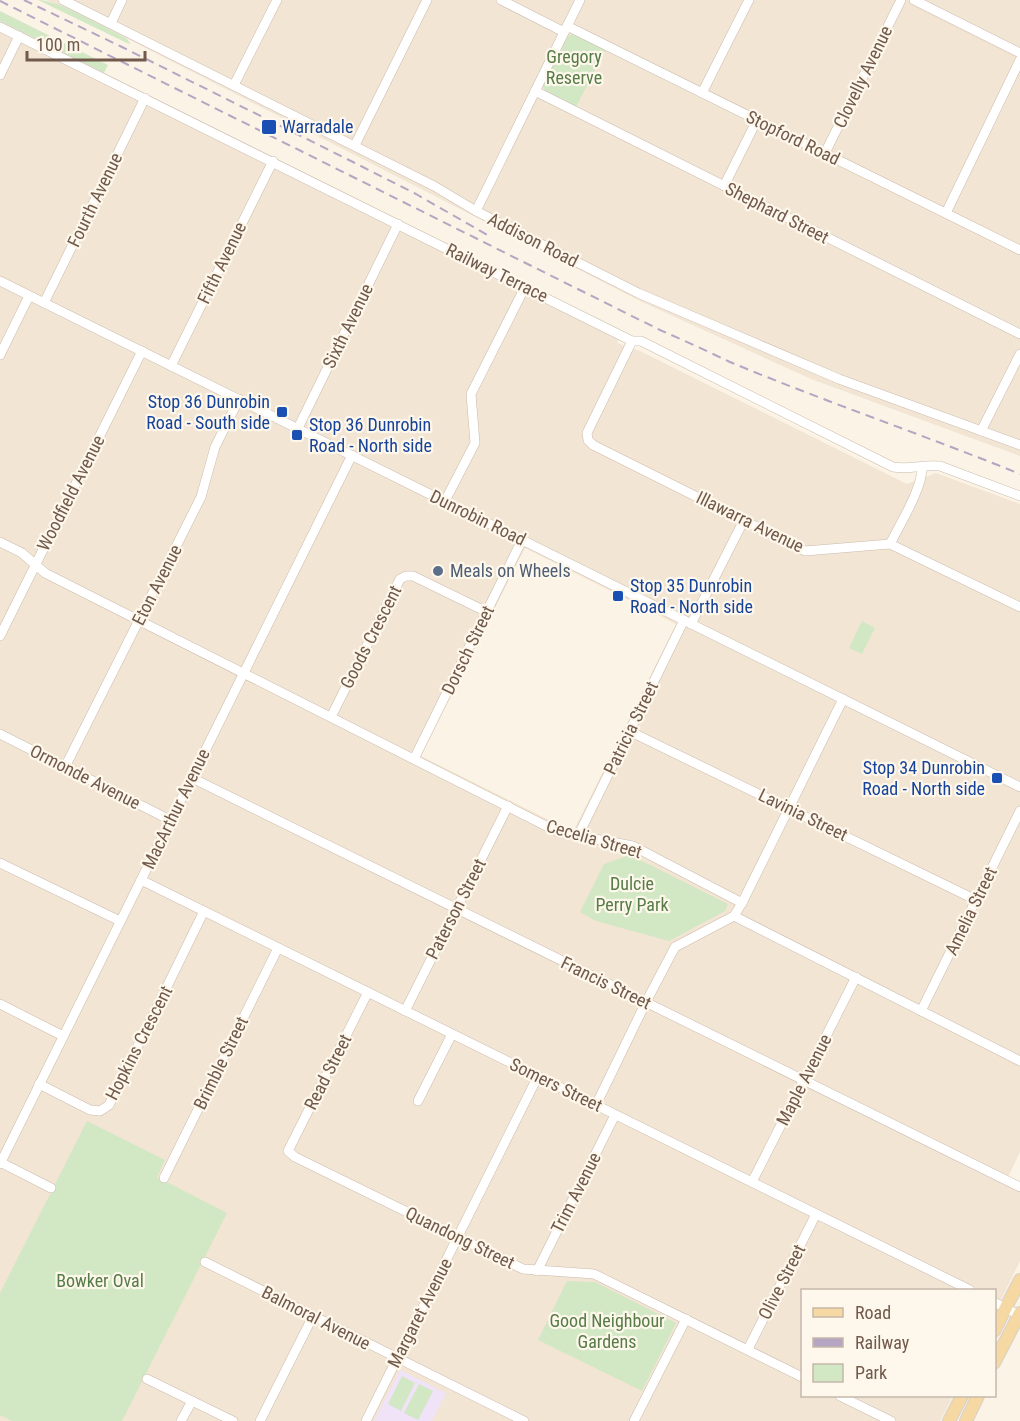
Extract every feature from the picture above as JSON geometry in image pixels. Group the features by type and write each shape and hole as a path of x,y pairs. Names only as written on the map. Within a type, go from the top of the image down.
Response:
{"main road":[{"path":"1000,1310 1020,1280"},
{"path":"996,1359 1018,1320"},
{"path":"949,1421 961,1397"},
{"path":"966,1421 977,1397"}],"street":[{"name":"Addison Road","path":"63,0 355,145 434,186 476,211 648,298 839,379 1020,445"},
{"path":"111,23 122,0"},
{"path":"234,85 277,0"},
{"path":"355,145 427,0"},
{"name":"Stopford Road","path":"501,0 702,93 1020,250"},
{"path":"476,211 580,0"},
{"path":"702,93 749,0"},
{"name":"Clovelly Avenue","path":"825,153 901,0"},
{"path":"914,0 1020,53"},
{"name":"Railway Terrace","path":"0,27 632,341 641,341 893,467 905,469 940,466 1020,496"},
{"path":"0,75 20,36"},
{"path":"946,213 1020,60"},
{"name":"Shephard Street","path":"535,92 1020,334"},
{"name":"Fourth Avenue","path":"44,303 145,98"},
{"path":"724,186 757,120"},
{"name":"Fifth Avenue","path":"171,366 273,161"},
{"name":"Sixth Avenue","path":"298,428 398,225"},
{"name":"Dunrobin Road","path":"0,281 1020,787"},
{"path":"445,501 475,443 471,394 525,287"},
{"path":"0,355 29,296"},
{"name":"Illawarra Avenue","path":"632,341 587,433 588,440 593,445 806,551 890,544"},
{"name":"Woodfield Avenue","path":"0,636 142,351"},
{"path":"981,431 1020,354"},
{"name":"Eton Avenue","path":"65,767 201,497 215,447 239,399"},
{"name":"MacArthur Avenue","path":"0,1163 352,455"},
{"path":"922,468 918,486 890,544 1020,608"},
{"name":"Patricia Street","path":"578,836 629,731 744,520"},
{"name":"Dorsch Street","path":"414,759 522,540"},
{"name":"Cecelia Street","path":"0,542 22,553 45,573 558,832 633,846 742,903"},
{"name":"Goods Crescent","path":"331,717 400,579 413,576 487,612"},
{"path":"596,1105 675,947 734,916 742,903 843,699"},
{"name":"Lavinia Street","path":"629,731 976,900"},
{"name":"Ormonde Avenue","path":"0,734 170,820"},
{"name":"Francis Street","path":"192,778 1020,1187"},
{"name":"Paterson Street","path":"405,1011 508,806"},
{"name":"Amelia Street","path":"921,1011 1020,811"},
{"path":"0,863 120,921"},
{"name":"Somers Street","path":"141,880 968,1289"},
{"name":"Hopkins Crescent","path":"39,1084 90,1110 100,1111 109,1105 204,911"},
{"path":"734,916 1020,1061"},
{"name":"Brimble Street","path":"164,1178 278,948"},
{"name":"Maple Avenue","path":"752,1182 856,977"},
{"name":"Read Street","path":"288,1151 368,992"},
{"path":"0,1004 63,1036"},
{"path":"418,1101 452,1034"},
{"name":"Margaret Avenue","path":"366,1421 538,1076"},
{"name":"Trim Avenue","path":"537,1271 615,1115"},
{"name":"Quandong Street","path":"288,1151 295,1158 523,1269 594,1274 801,1376"},
{"path":"0,1163 51,1188"},
{"name":"Olive Street","path":"748,1349 816,1214"},
{"name":"Balmoral Avenue","path":"205,1262 524,1421"},
{"path":"1000,1310 1018,1320"},
{"path":"260,1421 313,1316"},
{"path":"634,1421 686,1319"},
{"path":"147,1379 233,1421"},
{"path":"844,1397 891,1421"},
{"path":"182,1421 192,1401"}],"shaded area":[{"path":"46,0 1020,0 1020,456 811,379 642,302 126,38"},
{"path":"0,21 623,331 617,343 640,351 907,484 936,473 1020,504 1020,1152 1008,1177 1020,1183 1020,1261 996,1310 996,1289 801,1289 801,1397 952,1397 940,1421 0,1421","holes":["525,548 676,624 573,832 421,756"]},
{"path":"400,1370 446,1393 432,1421 374,1421"}],"green space":[{"path":"38,0 70,9 126,38 130,43 129,44"},
{"path":"0,11 108,65 104,73 0,21"},
{"name":"Gregory Reserve","path":"573,34 605,50 576,107 545,91 543,85 568,36"},
{"path":"862,621 875,628 862,654 849,648"},
{"name":"Dulcie Perry Park","path":"630,855 728,904 725,911 669,941 596,921 580,912 604,864"},
{"name":"Bowker Oval","path":"87,1121 165,1160 157,1177 227,1213 122,1421 12,1421 0,1415 0,1293"},
{"name":"Good Neighbour Gardens","path":"567,1281 595,1282 676,1323 642,1391 538,1340"},
{"path":"402,1376 415,1383 401,1411 388,1404"},
{"path":"419,1384 433,1391 418,1420 404,1413"}],"railway":[{"path":"24,0 353,162 416,194 489,236"},
{"path":"0,1 660,330 766,377 1020,474"}],"place":[{"name":"Warradale","path":"269,127"},
{"name":"Stop 36 Dunrobin Road - South side","path":"282,412"},
{"name":"Stop 36 Dunrobin Road - North side","path":"297,435"},
{"name":"Meals on Wheels","path":"438,571"},
{"name":"Stop 35 Dunrobin Road - North side","path":"618,596"},
{"name":"Stop 34 Dunrobin Road - North side","path":"997,778"}]}
